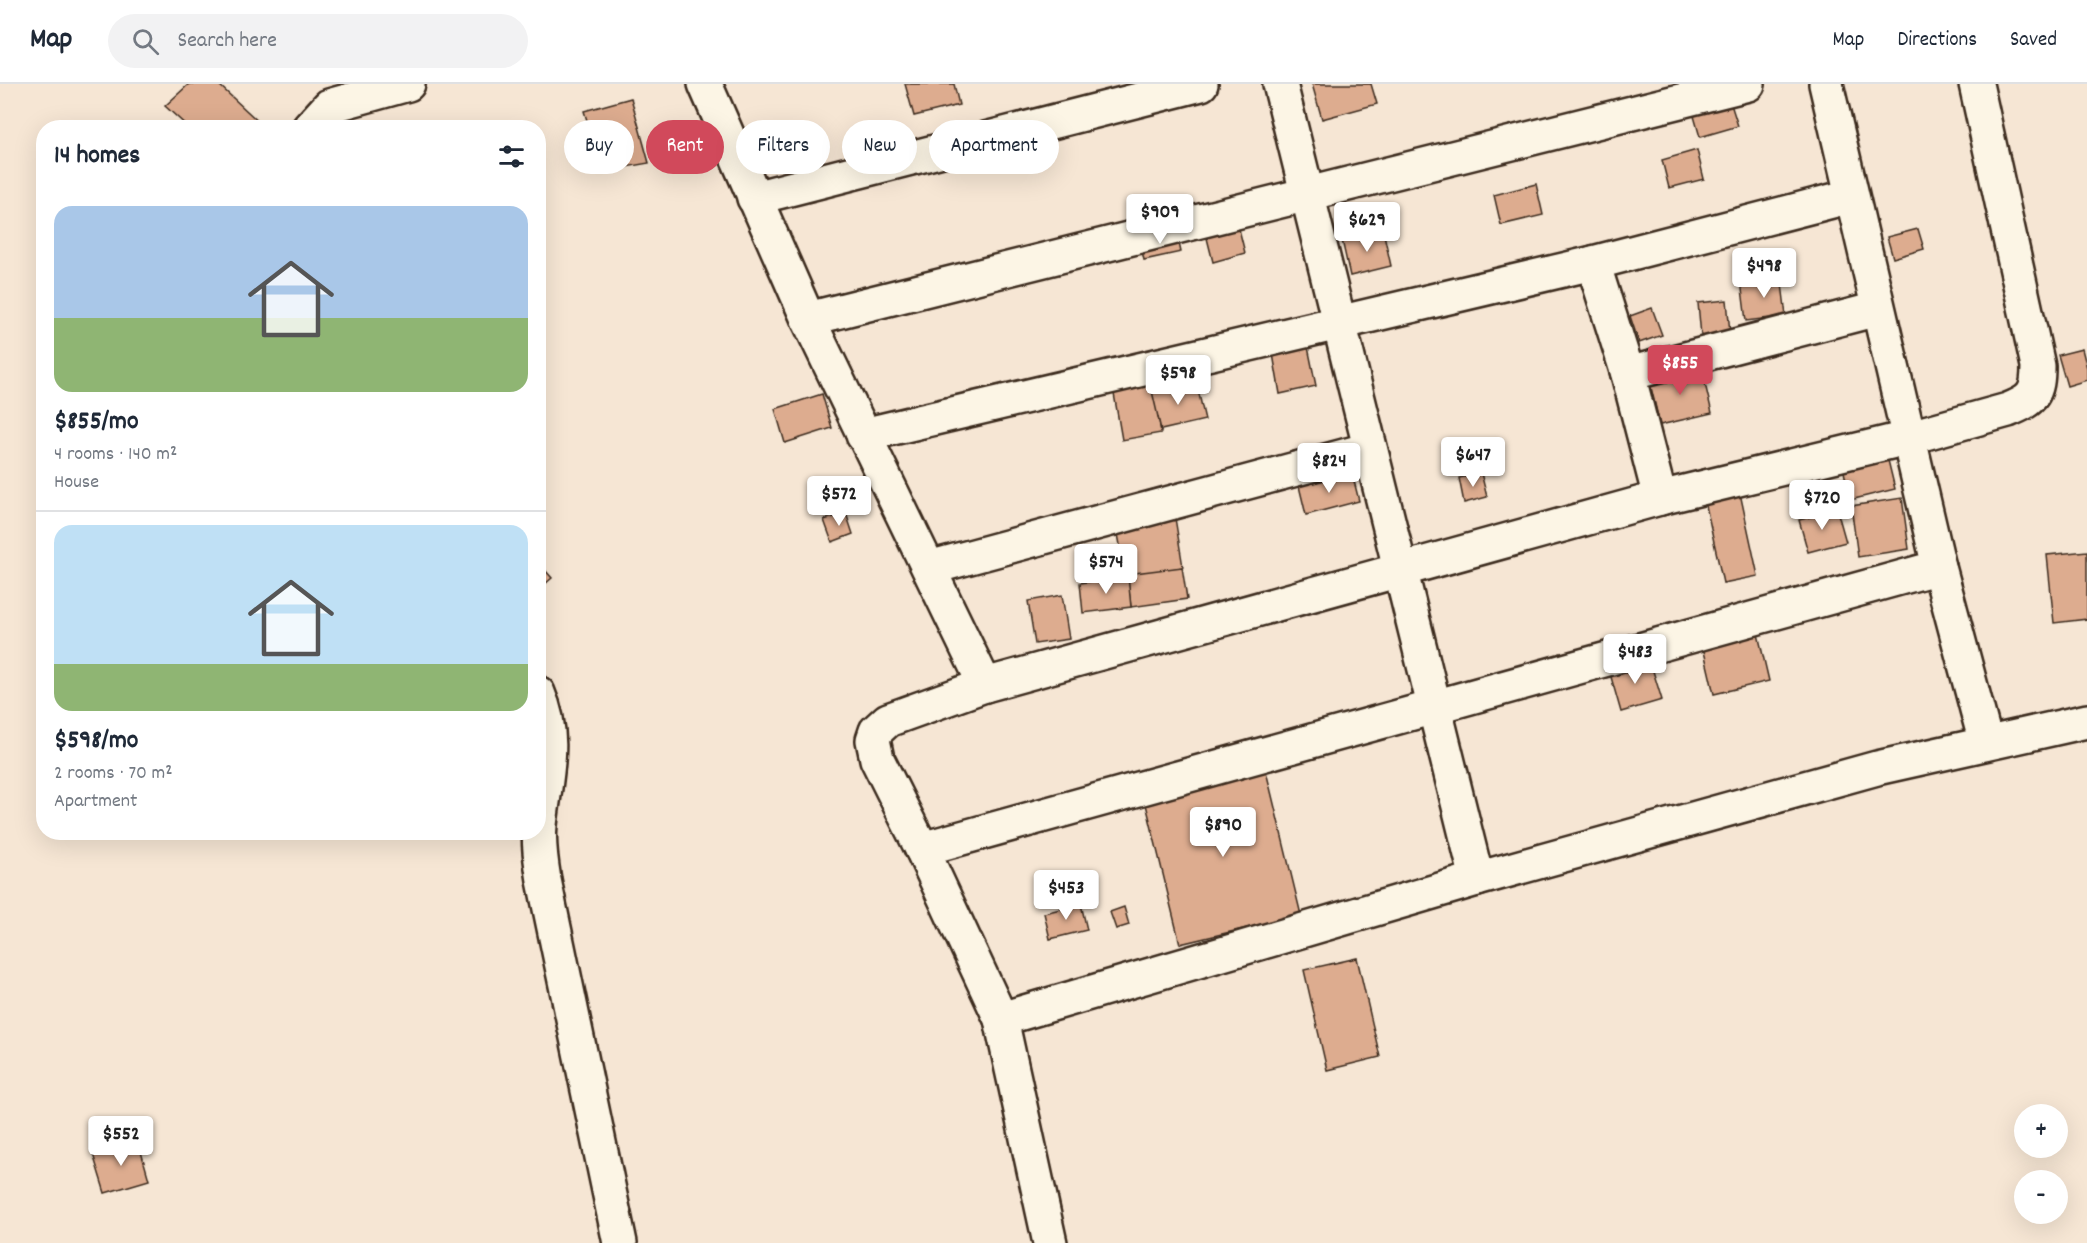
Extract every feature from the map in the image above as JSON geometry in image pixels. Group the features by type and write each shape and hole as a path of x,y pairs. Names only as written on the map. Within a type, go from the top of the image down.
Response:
{"street":[{"path":"316,120 329,106 408,84"},
{"path":"705,84 808,320 985,685"},
{"path":"754,198 1201,84"},
{"path":"1280,84 1477,879"},
{"path":"808,320 1748,84"},
{"path":"1826,84 1907,438 1986,743"},
{"path":"1050,1243 1001,1019 922,849 877,759 873,740 876,731 888,720 985,685 1660,498 1907,438 2015,407 2034,396 2038,382 2038,366 1976,84"},
{"path":"863,435 1593,263 1851,196"},
{"path":"1593,263 1628,374 1660,498"},
{"path":"1628,374 1877,309"},
{"path":"929,568 1370,449"},
{"path":"922,849 1939,567"},
{"path":"546,713 550,733 546,783"},
{"path":"1001,1019 1477,879 1877,768 2087,721"},
{"path":"540,840 544,880 620,1243"}],"building":[{"path":"189,84 218,84 257,120 180,120 165,106"},
{"path":"905,84 954,84 959,105 914,116"},
{"path":"1312,84 1371,84 1377,104 1322,119"},
{"path":"631,98 646,152 646,164 634,166 634,120 587,120 584,111"},
{"path":"1729,98 1738,126 1700,137 1692,109"},
{"path":"1697,150 1704,179 1669,188 1662,160"},
{"path":"1536,184 1543,215 1501,225 1494,195"},
{"path":"1238,225 1245,253 1213,262 1206,234"},
{"path":"1918,229 1924,249 1893,258 1887,237"},
{"path":"1176,230 1181,252 1144,260 1139,238"},
{"path":"1383,230 1391,266 1350,276 1342,240"},
{"path":"1781,276 1786,316 1746,321 1741,281"},
{"path":"1727,300 1730,333 1701,336 1698,303"},
{"path":"1652,308 1662,335 1639,343 1630,316"},
{"path":"1308,347 1316,386 1280,394 1273,354"},
{"path":"2082,349 2087,368 2087,380 2067,386 2058,355"},
{"path":"1701,367 1712,413 1660,425 1649,379"},
{"path":"1153,381 1161,433 1122,440 1113,388"},
{"path":"1196,381 1205,420 1161,430 1152,391"},
{"path":"822,394 832,428 785,443 775,409"},
{"path":"1886,452 1895,489 1850,500 1842,462"},
{"path":"1352,473 1359,501 1306,515 1299,486"},
{"path":"1481,473 1487,497 1464,503 1459,478"},
{"path":"1738,484 1758,576 1723,583 1703,492"},
{"path":"1902,498 1909,549 1858,557 1851,506"},
{"path":"1837,510 1846,542 1808,552 1799,520"},
{"path":"846,513 853,534 832,542 824,520"},
{"path":"1175,518 1183,567 1126,577 1117,529"},
{"path":"2087,551 2087,619 2054,623 2047,555"},
{"path":"1182,567 1187,599 1131,607 1127,574"},
{"path":"546,571 552,578 546,583"},
{"path":"1128,576 1131,607 1083,613 1080,583"},
{"path":"1062,595 1069,639 1035,644 1028,601"},
{"path":"1758,634 1769,681 1714,694 1703,647"},
{"path":"1649,658 1662,700 1621,712 1609,670"},
{"path":"1266,771 1301,915 1180,944 1145,800"},
{"path":"1081,904 1087,930 1050,939 1044,913"},
{"path":"1124,907 1129,925 1116,929 1110,912"},
{"path":"1357,958 1380,1057 1327,1070 1304,970"},
{"path":"138,1141 149,1180 105,1193 93,1154"}]}
